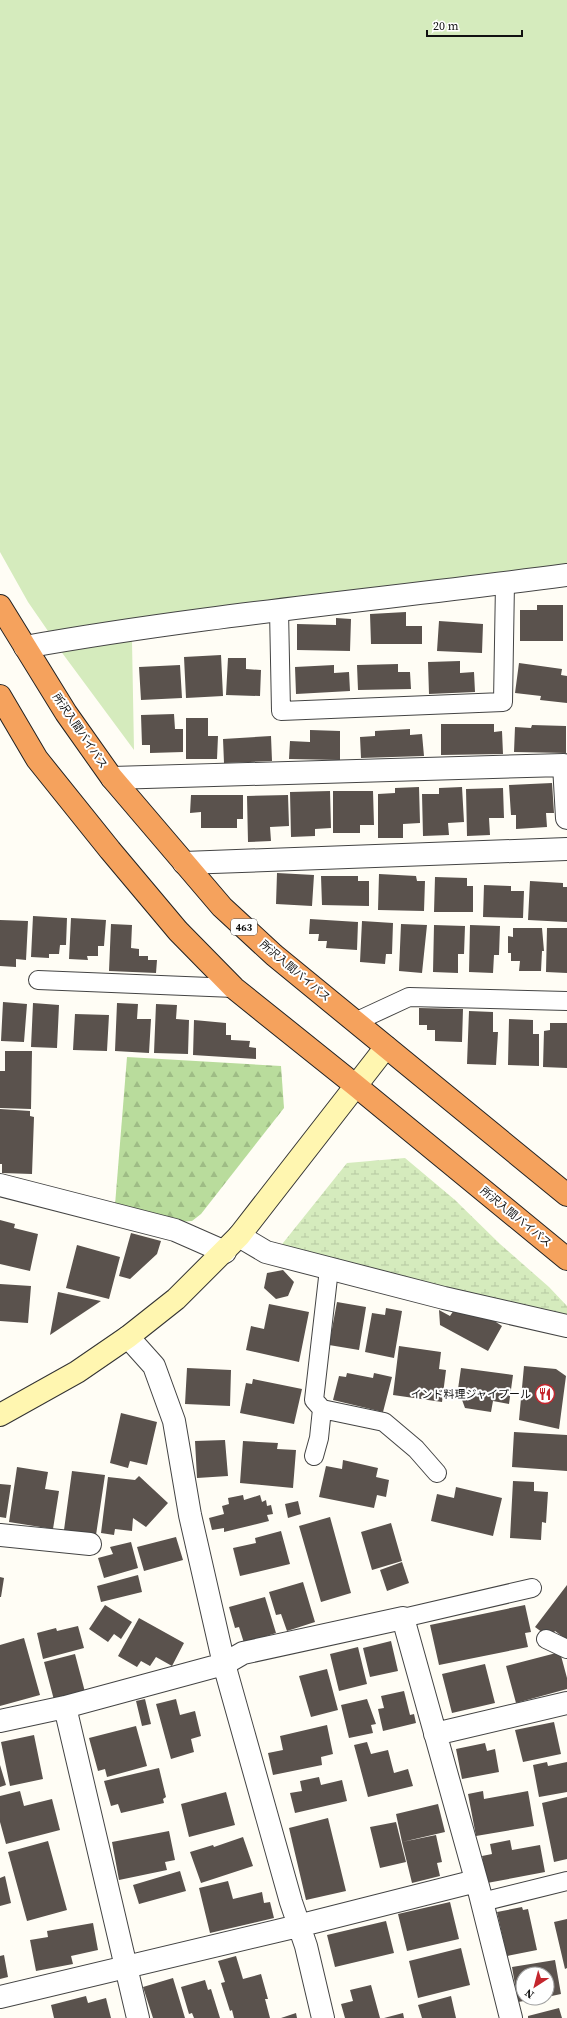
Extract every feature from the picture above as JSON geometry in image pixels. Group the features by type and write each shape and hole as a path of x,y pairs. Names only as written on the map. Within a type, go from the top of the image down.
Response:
{"highway":[{"name":"所沢入間バイパス","path":"0,606 66,713 112,778 233,918 274,955 563,1191"},
{"name":"所沢入間バイパス","path":"0,696 37,759 101,839 178,931 234,988 355,1084 567,1259"}],"street":[{"path":"25,647 92,635 279,610 567,575"},
{"path":"112,778 564,765 567,818"},
{"path":"184,863 567,849"},
{"path":"0,1415 76,1372 128,1337 176,1299 225,1252 239,1236 355,1084 386,1047"},
{"path":"0,1185 174,1230 225,1252"},
{"path":"239,1236 266,1252 444,1298 567,1326"},
{"path":"128,1337 154,1366 174,1421 190,1515 224,1664 298,1926 306,1946 323,2018"},
{"path":"0,1535 90,1544"},
{"path":"0,1721 65,1708 224,1664 243,1653 403,1618 482,1902 511,2018"},
{"path":"435,1734 567,1703"},
{"path":"65,1708 138,2018"},
{"path":"0,1997 298,1926 476,1881"}],"lane":[{"path":"279,610 281,711 503,702 505,583"},
{"path":"38,980 234,988"},
{"path":"355,1022 409,997 567,1001"},
{"path":"328,1269 314,1400 322,1409 384,1422 416,1449 437,1473"},
{"path":"314,1456 319,1438 322,1409"},
{"path":"403,1618 532,1588"},
{"path":"546,1639 567,1649"},
{"path":"482,1902 567,1881"}],"green space":[{"path":"0,0 567,0 567,565 48,631 28,602 0,552"},
{"path":"132,641 134,750 60,650"},
{"path":"127,1057 281,1066 284,1108 201,1214 192,1221 178,1222 115,1205"},
{"path":"405,1158 455,1200 500,1244 549,1287 567,1306 567,1316 279,1248 347,1163"}],"building":[{"path":"537,605 563,605 563,641 520,641 520,610 537,610"},
{"path":"406,612 406,626 422,626 422,644 371,644 370,614"},
{"path":"336,618 351,619 350,651 297,650 297,624 336,625"},
{"path":"439,621 483,624 482,653 437,651"},
{"path":"221,655 223,696 186,698 184,657"},
{"path":"228,658 246,658 246,669 261,670 260,696 226,695"},
{"path":"460,661 460,673 474,672 475,692 429,694 428,662"},
{"path":"519,663 562,669 561,675 567,676 567,703 540,700 541,696 515,693"},
{"path":"398,664 398,672 410,672 411,689 358,690 357,665"},
{"path":"180,665 182,698 141,700 139,667"},
{"path":"334,665 334,673 349,672 350,691 296,694 295,667"},
{"path":"174,714 175,729 183,729 183,752 150,753 150,745 142,745 141,715"},
{"path":"186,718 208,718 208,736 218,736 217,759 186,759"},
{"path":"441,724 494,724 494,732 502,731 503,754 441,755"},
{"path":"532,725 566,726 566,753 514,752 515,727 531,728"},
{"path":"410,729 410,735 422,734 424,756 361,758 360,737 375,736 375,731"},
{"path":"310,730 340,731 340,760 289,759 290,741 310,742"},
{"path":"271,736 272,761 224,763 223,739"},
{"path":"552,783 554,813 546,813 547,827 516,829 516,815 511,815 509,785"},
{"path":"419,787 420,823 403,824 403,838 378,838 378,794 395,793 395,788"},
{"path":"462,787 464,822 448,823 449,835 423,836 422,794 439,794 439,788"},
{"path":"503,788 504,818 489,818 490,835 467,836 466,789"},
{"path":"330,791 331,828 315,829 315,836 291,837 290,792"},
{"path":"333,791 373,791 374,825 360,825 360,833 333,833"},
{"path":"191,795 243,795 243,819 237,819 237,828 201,828 201,812 190,813"},
{"path":"288,795 289,826 270,827 271,841 248,842 247,796"},
{"path":"277,873 314,875 312,906 276,904"},
{"path":"379,874 416,876 417,881 425,881 424,911 378,910"},
{"path":"321,876 358,876 358,881 369,881 369,906 322,905"},
{"path":"435,877 467,878 467,886 473,886 473,912 434,912"},
{"path":"530,881 563,883 563,887 567,887 567,922 528,920"},
{"path":"484,885 511,886 511,891 524,891 523,918 483,917"},
{"path":"33,916 67,918 66,945 60,945 59,954 49,954 49,958 31,957"},
{"path":"71,918 106,920 104,946 98,946 98,956 87,956 88,960 69,959"},
{"path":"310,919 358,922 357,950 326,948 327,941 318,941 319,934 309,934"},
{"path":"0,920 28,921 26,960 16,959 16,967 0,966"},
{"path":"362,921 393,923 392,954 386,954 385,964 360,962"},
{"path":"111,924 132,925 131,948 139,949 139,956 148,956 148,960 157,960 156,973 109,971"},
{"path":"401,924 427,925 422,973 399,971"},
{"path":"434,925 465,926 464,954 458,954 458,973 433,972"},
{"path":"470,925 500,926 499,955 494,955 493,973 469,972"},
{"path":"513,928 542,928 544,951 542,951 541,971 519,971 520,961 511,961 511,953 508,953 508,936 513,937"},
{"path":"547,928 567,928 567,973 546,972"},
{"path":"3,1002 27,1004 24,1042 1,1041"},
{"path":"33,1003 59,1005 57,1048 31,1047"},
{"path":"117,1003 138,1004 137,1019 151,1019 149,1053 115,1051"},
{"path":"156,1004 177,1005 176,1019 189,1020 188,1054 154,1053"},
{"path":"419,1008 463,1009 462,1042 435,1041 435,1030 427,1030 427,1025 419,1025"},
{"path":"469,1011 493,1012 493,1032 498,1032 496,1065 467,1064"},
{"path":"75,1014 109,1015 107,1051 73,1050"},
{"path":"509,1019 533,1020 533,1034 539,1034 539,1066 508,1065"},
{"path":"194,1020 226,1023 226,1035 231,1035 231,1040 250,1041 249,1047 256,1048 256,1059 193,1055"},
{"path":"550,1023 567,1023 567,1068 543,1067 544,1031 550,1030"},
{"path":"5,1051 32,1051 31,1109 0,1108 0,1071 5,1071"},
{"path":"0,1109 30,1111 30,1116 34,1117 32,1174 2,1173 2,1164 0,1164"},
{"path":"0,1220 15,1224 14,1228 38,1234 30,1271 0,1264"},
{"path":"131,1233 161,1241 157,1254 130,1279 119,1276"},
{"path":"77,1245 120,1257 109,1299 66,1288"},
{"path":"283,1270 294,1282 288,1296 276,1299 264,1288 267,1273"},
{"path":"0,1284 31,1286 28,1323 0,1321"},
{"path":"58,1292 101,1301 50,1335"},
{"path":"337,1302 366,1307 359,1350 329,1345"},
{"path":"269,1304 309,1312 299,1362 246,1350 251,1326 264,1329"},
{"path":"386,1308 402,1311 394,1358 365,1352 372,1313 385,1315"},
{"path":"439,1310 450,1316 454,1310 493,1320 502,1326 488,1351 440,1325"},
{"path":"399,1346 441,1352 439,1369 446,1370 442,1402 393,1395"},
{"path":"524,1366 556,1369 566,1376 559,1429 519,1420"},
{"path":"187,1368 231,1370 230,1406 185,1404"},
{"path":"461,1368 513,1375 509,1404 493,1401 491,1412 465,1408 458,1389"},
{"path":"347,1373 373,1378 374,1373 392,1377 383,1412 333,1400 339,1376 346,1377"},
{"path":"253,1379 302,1389 294,1424 240,1413 246,1383 252,1384"},
{"path":"121,1413 157,1422 147,1465 130,1461 128,1468 110,1463"},
{"path":"514,1432 567,1435 567,1471 512,1467"},
{"path":"225,1440 228,1476 197,1478 195,1441"},
{"path":"243,1441 278,1443 277,1449 296,1450 293,1488 240,1483"},
{"path":"343,1460 378,1468 376,1477 389,1480 386,1497 377,1495 374,1508 319,1497 326,1466 342,1469"},
{"path":"17,1467 48,1472 45,1489 59,1491 53,1529 9,1522"},
{"path":"72,1471 105,1475 96,1535 64,1530"},
{"path":"139,1476 168,1503 146,1527 133,1518 132,1531 115,1529 114,1535 101,1533 108,1477 135,1480"},
{"path":"513,1481 534,1482 534,1491 548,1492 546,1523 542,1522 541,1540 510,1538"},
{"path":"0,1484 11,1485 6,1518 0,1517"},
{"path":"456,1487 502,1498 493,1536 431,1521 437,1494 454,1498"},
{"path":"243,1495 244,1500 260,1495 262,1502 266,1500 267,1506 271,1505 273,1514 267,1515 269,1521 224,1532 224,1528 212,1530 209,1518 224,1514 222,1506 229,1504 228,1498"},
{"path":"298,1501 301,1514 288,1518 285,1504"},
{"path":"330,1517 351,1593 321,1602 299,1526"},
{"path":"391,1523 402,1561 372,1570 361,1532"},
{"path":"281,1531 290,1564 240,1576 233,1548 256,1543 255,1538"},
{"path":"176,1537 183,1560 144,1571 137,1547"},
{"path":"131,1542 138,1568 104,1578 98,1558 113,1554 110,1547"},
{"path":"402,1562 409,1583 387,1591 380,1570"},
{"path":"138,1575 142,1592 101,1602 97,1586"},
{"path":"0,1577 4,1578 1,1597 0,1597"},
{"path":"303,1582 315,1622 287,1631 281,1614 276,1615 269,1592"},
{"path":"567,1585 567,1640 555,1631 550,1638 535,1627"},
{"path":"265,1597 276,1633 244,1643 239,1627 235,1628 229,1607"},
{"path":"105,1605 132,1622 121,1639 114,1634 108,1642 89,1629"},
{"path":"525,1605 531,1632 525,1633 528,1647 439,1665 430,1625"},
{"path":"139,1618 184,1643 172,1666 156,1657 150,1666 141,1661 137,1667 118,1656"},
{"path":"78,1626 84,1648 43,1659 37,1633 56,1628 57,1631"},
{"path":"24,1638 40,1695 0,1706 0,1645"},
{"path":"391,1641 398,1671 370,1677 363,1648"},
{"path":"358,1647 367,1684 339,1691 330,1654"},
{"path":"560,1652 567,1678 567,1689 516,1703 506,1666"},
{"path":"75,1654 85,1692 54,1700 44,1662"},
{"path":"485,1664 495,1703 452,1713 442,1674"},
{"path":"327,1669 338,1710 311,1717 299,1676"},
{"path":"404,1691 410,1715 414,1714 416,1723 383,1731 378,1709 384,1708 381,1696"},
{"path":"145,1699 151,1724 142,1726 136,1701"},
{"path":"176,1699 180,1715 195,1711 201,1736 191,1739 194,1752 171,1759 156,1704"},
{"path":"367,1699 376,1724 371,1725 373,1733 349,1738 341,1705"},
{"path":"554,1722 561,1754 523,1762 515,1730"},
{"path":"327,1725 333,1754 321,1757 322,1765 273,1775 268,1753 283,1750 280,1736"},
{"path":"136,1726 147,1766 107,1777 105,1769 98,1771 89,1738"},
{"path":"34,1735 43,1779 10,1786 1,1742"},
{"path":"367,1742 371,1754 388,1750 394,1773 408,1769 413,1786 368,1797 354,1745"},
{"path":"485,1743 487,1751 495,1749 499,1772 462,1779 456,1749"},
{"path":"547,1762 548,1766 567,1762 567,1792 539,1797 533,1765"},
{"path":"0,1765 6,1785 0,1787"},
{"path":"159,1768 166,1797 163,1799 164,1803 121,1813 118,1804 111,1806 104,1781"},
{"path":"319,1777 321,1785 342,1780 347,1801 295,1813 290,1793 302,1791 300,1781"},
{"path":"20,1791 24,1806 52,1799 60,1830 6,1844 0,1822 0,1796"},
{"path":"483,1791 484,1799 528,1791 534,1826 476,1836 468,1794"},
{"path":"226,1792 235,1825 189,1837 181,1804"},
{"path":"567,1797 567,1859 554,1862 542,1803"},
{"path":"438,1804 445,1832 402,1842 396,1814"},
{"path":"328,1818 346,1891 306,1900 289,1828"},
{"path":"396,1822 406,1862 380,1868 370,1827"},
{"path":"169,1831 175,1860 165,1862 167,1870 119,1880 112,1842"},
{"path":"436,1835 442,1862 437,1863 440,1876 412,1883 402,1842"},
{"path":"243,1837 253,1866 201,1883 190,1852 213,1845 214,1847"},
{"path":"510,1840 512,1850 540,1845 545,1872 487,1883 482,1856 492,1854 490,1844"},
{"path":"48,1841 67,1910 27,1921 8,1852"},
{"path":"180,1871 186,1891 139,1904 133,1885"},
{"path":"5,1876 11,1903 0,1906 0,1878"},
{"path":"228,1881 233,1899 262,1892 264,1903 270,1902 274,1918 210,1933 199,1888"},
{"path":"450,1902 459,1939 407,1951 398,1914"},
{"path":"522,1907 523,1910 528,1909 537,1950 507,1956 497,1912"},
{"path":"567,1919 567,1968 565,1969 554,1922"},
{"path":"386,1921 394,1953 335,1967 327,1935"},
{"path":"93,1923 98,1950 71,1956 73,1964 36,1971 30,1940 48,1937 47,1931"},
{"path":"461,1948 470,1985 418,1998 409,1961"},
{"path":"4,1955 8,1977 0,1979 0,1956"},
{"path":"236,1956 243,1979 261,1974 268,1999 265,1999 270,2018 234,2018 232,2010 230,2011 221,1983 225,1982 218,1961"},
{"path":"555,1960 561,1994 555,1995 555,1966 518,1966"},
{"path":"512,1967 515,1967 515,1984"},
{"path":"173,1978 185,2018 153,2018 143,1987"},
{"path":"205,1980 208,1990 211,1989 220,2018 194,2018 192,2013 189,2014 181,1987"},
{"path":"371,1985 380,2018 345,2018 341,2004 353,2001 350,1990"},
{"path":"86,1996 88,2003 106,1998 111,2018 54,2018 51,2005"},
{"path":"451,1996 456,2018 422,2018 418,2005"},
{"path":"559,2008 562,2018 528,2018 528,2016"},
{"path":"296,2013 297,2018 281,2018"},
{"path":"403,2013 404,2018 384,2018"}],"place":[{"name":"インド料理ジャイプール","path":"545,1394"}]}
